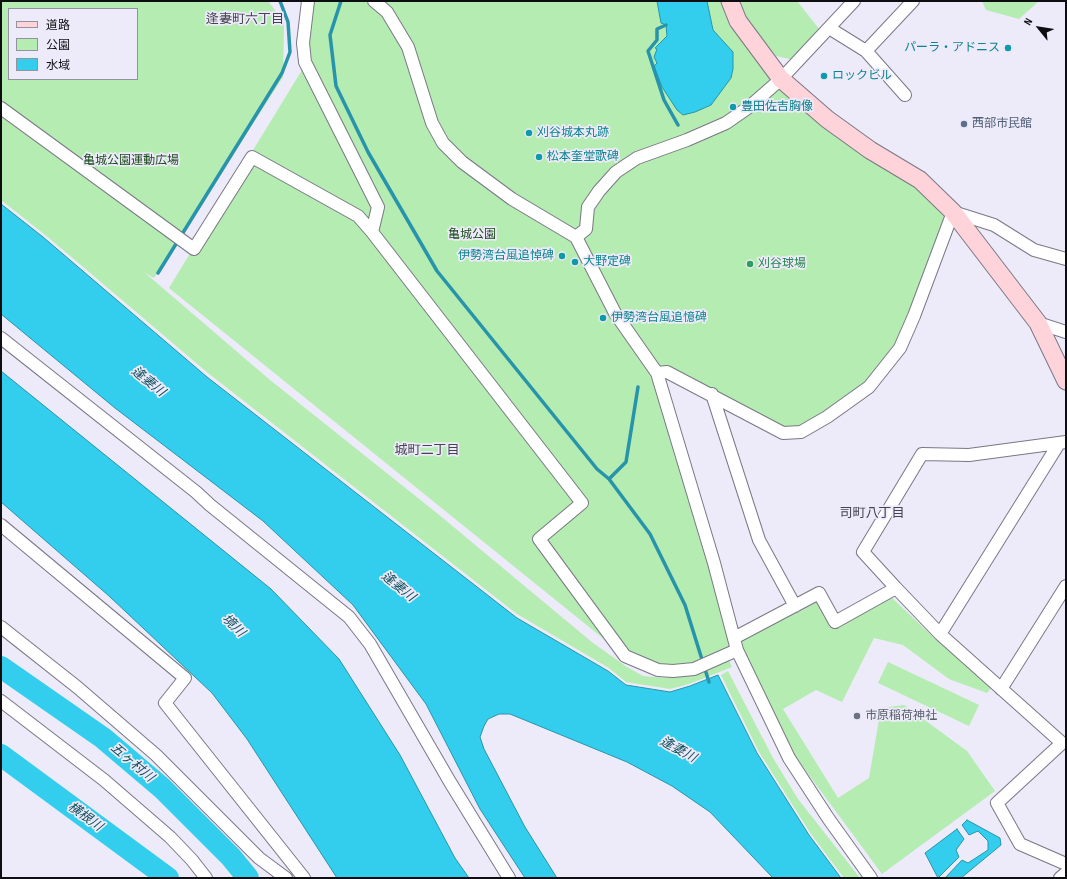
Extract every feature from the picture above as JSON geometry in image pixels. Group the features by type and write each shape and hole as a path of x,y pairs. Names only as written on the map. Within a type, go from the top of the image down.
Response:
{"street":[{"path":"308,1 303,43 305,62 378,207 372,232"},
{"path":"374,1 387,12 408,47 432,123 443,143 462,162 512,199 576,237 615,313 657,373 714,563 735,644 789,758 828,818 871,878"},
{"path":"730,1 738,20 781,79 828,119 870,150 920,180 953,212 1038,323 1066,381"},
{"path":"576,237 586,229 588,207 599,191 616,172 637,158 687,140 726,123 748,107 781,79 854,1"},
{"path":"866,51 913,1"},
{"path":"829,28 866,51 905,95"},
{"path":"1,108 194,249 252,157 358,216 582,503 539,539 625,656 658,670 674,671 694,669 795,606 820,594 835,622 896,588"},
{"path":"657,373 667,372 712,394 783,434 801,432 827,417 869,388 900,348 914,316 953,212"},
{"path":"953,212 994,226 1034,250 1066,259"},
{"path":"1038,323 1066,332"},
{"path":"1,338 196,492 210,505 349,617 370,644 450,782 509,878"},
{"path":"712,394 759,540 795,606"},
{"path":"1062,443 969,455 922,454 863,552 940,634 1062,743 997,803 1020,844 1066,864"},
{"path":"940,634 1062,443"},
{"path":"1,525 185,678 164,703 304,878"},
{"path":"1002,689 1066,586"},
{"path":"1,627 77,687 156,755 259,858 286,878"},
{"path":"1,700 104,780 170,836 206,878"},
{"path":"1060,878 1066,873"}],"green space":[{"name":"亀城公園運動広場","path":"1,1 268,1 284,22 283,77 154,278 144,272 270,380 438,514 593,643 627,667 643,676 665,678 685,676 728,658 732,667 689,684 670,689 626,682 609,668 517,614 208,373 49,238 1,200"},
{"name":"亀城公園","path":"308,1 730,1 781,79 953,212 914,316 869,387 827,417 783,433 657,373 737,650 684,670 625,656 169,288 302,70"},
{"path":"739,1 797,1 820,30 794,60 776,56 748,21"},
{"path":"982,1 1039,1 1019,19 986,10"},
{"path":"890,596 931,635 991,688 987,693 949,679 903,645 874,638 842,702 816,690 783,709 838,798 869,778 881,708 904,705 967,751 995,791 882,874 792,752 740,642 817,600 831,629"},
{"path":"888,662 979,705 969,726 878,683"},
{"path":"728,671 773,758 798,799 860,878 844,878 811,834 759,752 721,675"}],"water":[{"path":"657,1 707,1 713,30 733,52 733,69 731,78 711,105 695,112 683,115 677,110 662,87 654,66 657,63 654,57 657,49 655,48 667,36 666,25 661,23"},
{"name":"逢妻川","path":"1,204 43,237 207,377 517,618 608,671 626,685 670,692 718,675 757,753 809,835 841,878 773,878 710,812 672,786 627,762 510,714 499,714 488,719 484,726 480,737 484,749 525,827 557,878 525,878 480,809 426,704 353,605 263,521 115,408 1,314"},
{"name":"境川","path":"1,371 271,589 339,659 400,755 455,858 469,878 337,878 247,739 212,693 109,596 1,502"},
{"path":"967,820 1000,838 1001,845 961,878 945,878 962,860 968,863 988,850 988,841 978,831 969,835 962,825"},
{"path":"957,829 964,839 956,850 959,857 938,878 925,853"}],"waterway":[{"path":"158,273 282,73 290,52 288,22 280,1"},
{"path":"341,1 330,35 336,86 368,152 437,271 597,469 609,479 650,534 685,605 709,682"},
{"path":"666,25 657,29 657,40 648,51 664,100 678,125"},
{"path":"609,479 626,462 638,387"},
{"name":"五ヶ村川","path":"1,667 103,738 162,788 231,857 248,878"},
{"name":"横根川","path":"1,755 168,878"}],"place":[{"name":"パーラ・アドニス","path":"1008,48"},
{"name":"ロックビル","path":"824,76"},
{"name":"豊田佐吉胸像","path":"733,107"},
{"name":"西部市民館","path":"964,124"},
{"name":"刈谷城本丸跡","path":"529,133"},
{"name":"松本奎堂歌碑","path":"539,157"},
{"name":"伊勢湾台風追悼碑","path":"562,256"},
{"name":"大野定碑","path":"575,262"},
{"name":"刈谷球場","path":"750,264"},
{"name":"伊勢湾台風追憶碑","path":"603,318"},
{"name":"市原稲荷神社","path":"857,716"}],"district":[{"name":"逢妻町六丁目","path":"245,20"},
{"name":"城町二丁目","path":"427,451"},
{"name":"司町八丁目","path":"872,514"}]}
